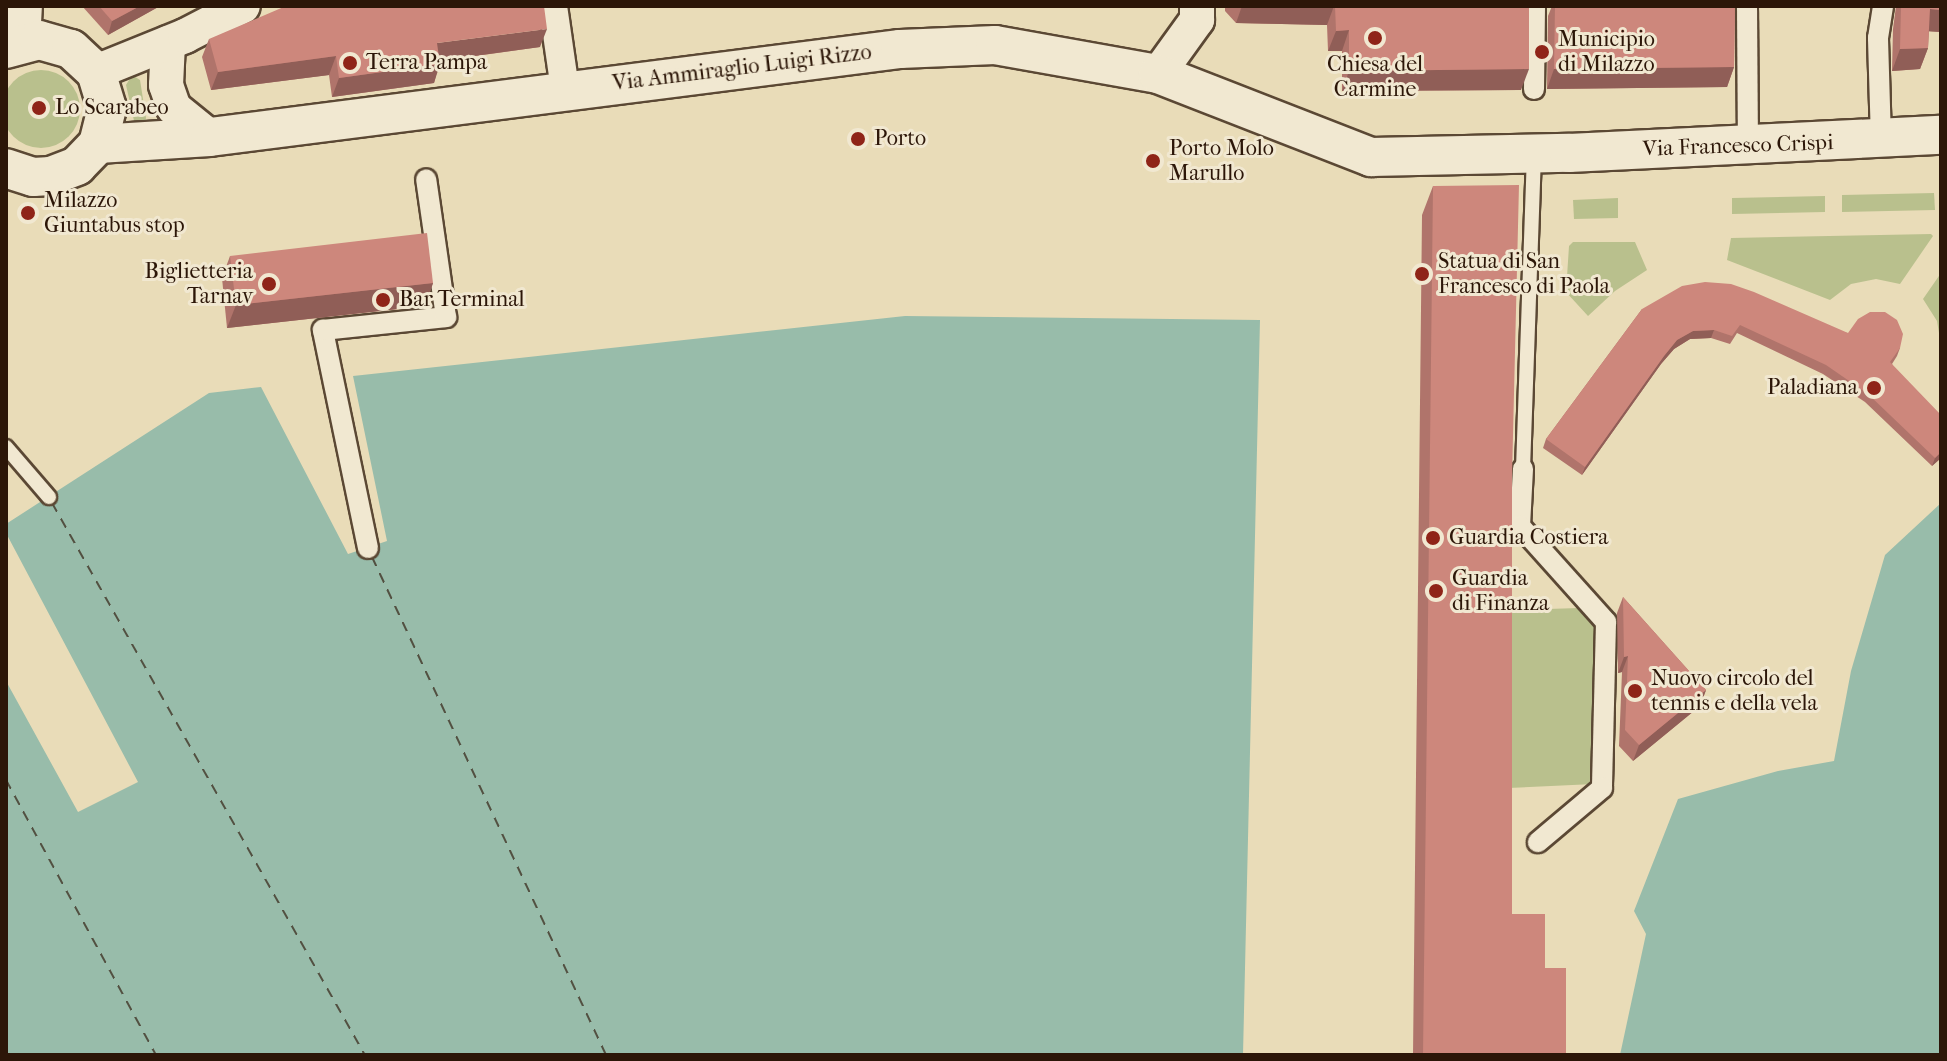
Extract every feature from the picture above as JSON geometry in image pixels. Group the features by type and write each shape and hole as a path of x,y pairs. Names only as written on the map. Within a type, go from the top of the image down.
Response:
{"main road":[{"path":"6,168 33,177 51,176 77,166 98,144 107,108 96,72 86,59 56,43 18,33"},
{"name":"Via Ammiraglio Luigi Rizzo","path":"98,144 210,137 565,89 900,49 995,45 1158,74 1371,157"},
{"name":"Via Francesco Crispi","path":"1371,157 1748,146 1941,135"}],"street":[{"path":"96,72 168,43 243,6"},
{"path":"553,6 565,89"},
{"path":"1158,74 1197,20 1197,6"},
{"path":"1534,89 1535,6"},
{"path":"1747,6 1748,146"},
{"path":"1881,140 1878,38 1883,6"},
{"path":"168,43 166,85 174,108 210,137"},
{"path":"368,548 323,330 446,317 426,179"},
{"path":"1523,469 1520,526 1606,622 1602,788 1538,842"}],"lane":[{"path":"1523,469 1534,154"},
{"path":"6,447 49,497"}],"shaded area":[{"path":"41,70 56,73 73,87 80,109 77,124 63,141 41,148 26,145 9,131 2,109 5,94 19,77"},
{"path":"132,75 140,80 146,118 145,122 135,125 126,85"},
{"path":"1934,193 1935,210 1842,212 1842,195"},
{"path":"1825,196 1825,212 1732,214 1732,198"},
{"path":"1618,198 1618,218 1574,219 1573,200"},
{"path":"1933,236 1900,284 1876,279 1851,284 1830,300 1727,260 1731,238"},
{"path":"1573,242 1635,242 1647,270 1615,291 1588,316 1566,292 1569,246"},
{"path":"1941,273 1941,345 1937,321 1923,299"},
{"path":"905,316 1260,320 1243,1055 6,1055 6,681 78,812 138,782 6,533 6,524 209,393 261,387 348,554 387,541 353,376"},
{"path":"1941,503 1941,1055 1620,1055 1646,934 1634,911 1678,799 1778,771 1834,761 1851,671 1885,555"},
{"path":"1579,608 1596,630 1594,784 1508,788 1512,610"}],"building":[{"path":"99,6 140,6 112,21"},
{"path":"286,6 544,6 547,29 437,43 440,64 339,78 336,56 218,72 209,39"},
{"path":"1335,6 1529,6 1529,69 1349,71 1349,30 1336,31"},
{"path":"1555,6 1735,6 1734,67 1554,69"},
{"path":"1901,6 1941,6 1941,10 1930,9 1928,48 1900,49"},
{"path":"1519,185 1512,477 1512,914 1545,914 1545,968 1566,968 1566,1055 1423,1055 1433,186"},
{"path":"427,233 433,283 236,305 230,256"},
{"name":"Paladiana","path":"1705,282 1731,284 1754,292 1848,333 1858,319 1870,312 1885,312 1897,320 1903,334 1900,348 1890,362 1941,415 1941,452 1935,458 1868,394 1826,365 1740,325 1732,336 1714,330 1693,331 1677,340 1585,467 1546,439 1642,309 1682,286"},
{"path":"1623,597 1706,690 1639,745 1625,730 1628,656 1624,657"}],"ferry route":[{"path":"52,503 365,1055"},
{"path":"372,557 606,1055"},
{"path":"6,780 156,1055"}],"place":[{"name":"Chiesa del Carmine","path":"1375,38"},
{"name":"Municipio di Milazzo","path":"1542,52"},
{"name":"Terra Pampa","path":"350,63"},
{"name":"Lo Scarabeo","path":"39,108"},
{"name":"Porto","path":"858,139"},
{"name":"Porto Molo Marullo","path":"1153,161"},
{"name":"Milazzo Giuntabus stop","path":"28,213"},
{"name":"Statua di San Francesco di Paola","path":"1422,274"},
{"name":"Biglietteria Tarnav","path":"269,284"},
{"name":"Bar Terminal","path":"383,300"},
{"name":"Paladiana","path":"1874,388"},
{"name":"Guardia Costiera","path":"1433,538"},
{"name":"Guardia di Finanza","path":"1436,591"},
{"name":"Nuovo circolo del tennis e della vela","path":"1635,691"}]}
